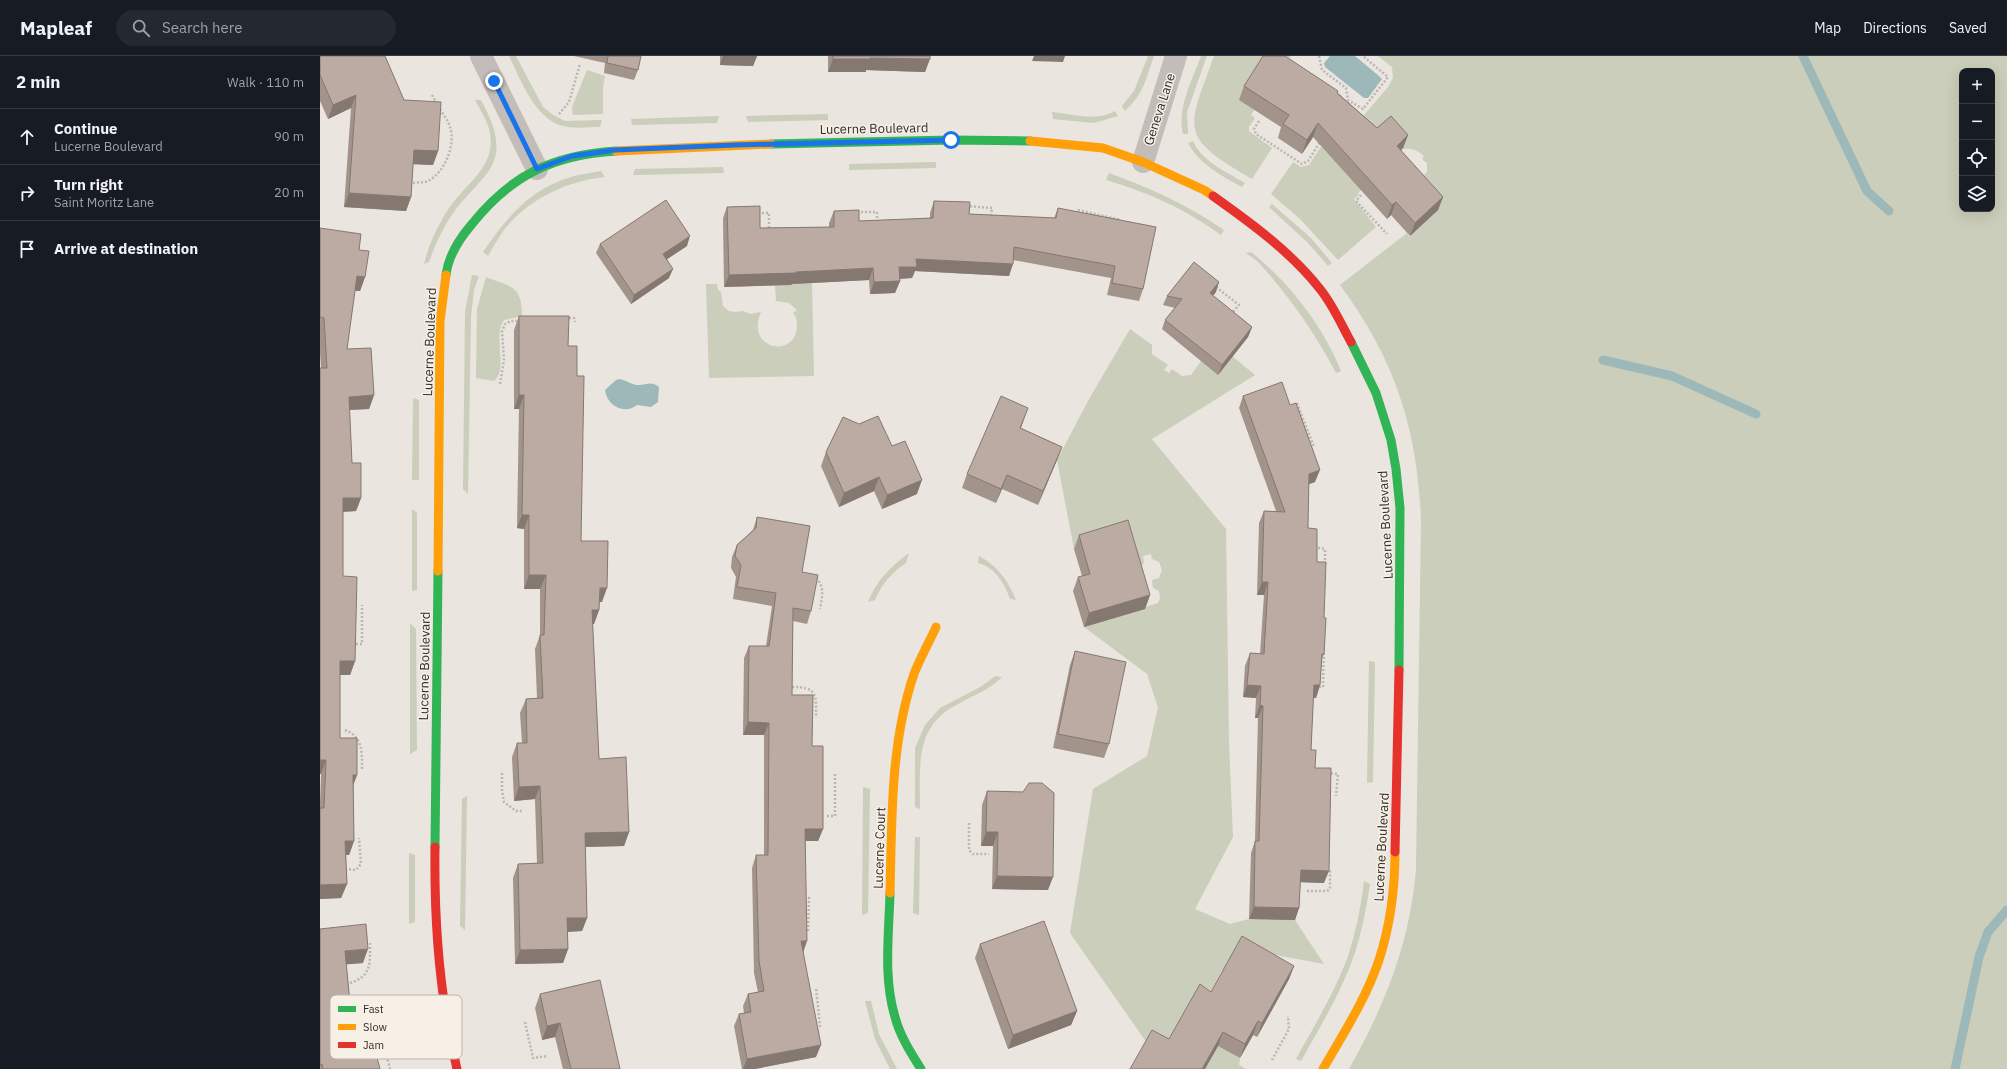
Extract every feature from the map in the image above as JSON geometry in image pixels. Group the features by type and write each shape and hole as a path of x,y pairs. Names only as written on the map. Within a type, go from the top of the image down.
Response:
{"street":[{"path":"481,56 537,169"},
{"name":"Geneva Lane","path":"1143,162 1176,56"},
{"name":"Lucerne Boulevard","path":"442,995 437,948 436,909 442,307 448,267 462,236 488,204 507,188 537,169 572,156 615,150 901,141 1036,141 1103,148 1143,162 1204,190 1252,222 1301,268 1320,289 1340,320 1376,393 1391,440 1396,469 1401,540 1396,819 1392,903 1379,960 1369,984 1354,1014 1322,1069"},
{"name":"Lucerne Court","path":"921,1069 899,1030 892,1008 889,981 892,829 901,722 914,674 936,627"},
{"name":"Lucerne Boulevard","path":"454,1059 457,1069"}],"path":[{"path":"1319,56 1322,70 1346,88 1348,100 1344,106"},
{"path":"1348,100 1362,109 1388,77 1363,56"},
{"path":"559,114 569,102 580,64"},
{"path":"413,182 427,181 440,173 447,160 451,143 450,128 432,95"},
{"path":"1259,120 1254,130 1256,134 1302,164 1308,161 1323,138"},
{"path":"1361,195 1356,201 1387,234"},
{"path":"963,206 992,208 990,224"},
{"path":"1078,210 1124,221"},
{"path":"853,212 877,212 877,218"},
{"path":"753,213 769,213 769,231"},
{"path":"1211,283 1238,305 1227,320"},
{"path":"561,319 574,318 575,322"},
{"path":"500,384 504,360 502,332 505,324 511,321 526,320"},
{"path":"1297,403 1314,447"},
{"path":"1318,548 1325,549 1324,569"},
{"path":"810,578 816,578 820,582 823,592 820,609"},
{"path":"356,644 362,644 362,605"},
{"path":"1319,687 1323,687 1324,647"},
{"path":"792,687 805,687 814,692 816,698 816,718"},
{"path":"345,730 351,732 358,739 362,749 362,769"},
{"path":"827,816 835,816 835,772"},
{"path":"502,773 502,791 504,802 516,811 522,811"},
{"path":"1322,773 1338,774 1336,796"},
{"path":"969,823 969,850 973,854 988,854"},
{"path":"344,869 356,870 361,864 359,838"},
{"path":"1308,891 1327,891 1330,889 1330,869"},
{"path":"802,898 809,898 808,933"},
{"path":"350,983 359,980 365,975 370,962 370,943"},
{"path":"815,1030 820,1026 816,988"},
{"path":"1272,1060 1289,1029 1288,1016"},
{"path":"525,1022 534,1058 547,1056"},
{"path":"387,1059 390,1069"}],"green space":[{"path":"509,56 516,56 543,107 553,115 565,121 602,120 600,127 567,127 553,122 544,115 536,107 524,87"},
{"path":"1148,56 1154,56 1144,85 1131,105 1125,111 1122,106 1134,91"},
{"path":"1201,56 1207,56 1187,112 1188,134 1183,134 1182,114 1186,94"},
{"path":"1214,56 1291,56 1251,115 1255,118 1249,127 1249,131 1272,148 1252,179 1211,152 1200,141 1195,130 1195,117 1198,101"},
{"path":"1378,56 2007,56 2007,1069 1349,1069 1374,1021 1394,973 1402,948 1413,896 1416,869 1421,522 1415,457 1409,426 1400,397 1389,368 1375,340 1340,285 1407,233 1409,237 1437,210 1421,178 1427,172 1427,163 1422,159 1424,156 1415,150 1403,149 1386,130 1361,190 1354,199 1376,227 1338,260 1300,219 1271,194 1293,162 1301,167 1309,165 1333,128 1364,115 1388,87 1393,78 1392,67"},
{"path":"587,70 605,76 603,88 603,114 573,115 572,107"},
{"path":"475,100 481,100 490,117 495,136 496,154 488,172 462,201 446,224 429,262 424,264 431,242 445,214 478,174 489,156 491,145 489,129 486,120"},
{"path":"1115,111 1118,116 1094,123 1053,119 1052,112 1092,117"},
{"path":"828,114 828,120 748,122 746,116"},
{"path":"719,116 717,123 632,125 631,119"},
{"path":"1193,141 1202,155 1209,161 1245,183 1242,187 1219,174 1198,157 1188,143"},
{"path":"936,162 936,168 849,170 849,164"},
{"path":"723,167 724,173 633,175 635,169"},
{"path":"601,171 605,177 578,182 552,192 528,206 505,229 488,256 483,252 510,216 531,197 556,182 575,176"},
{"path":"1109,173 1168,198 1197,213 1224,230 1221,235 1194,217 1166,202 1106,180"},
{"path":"1272,204 1311,238 1332,263 1328,266 1308,243 1269,207"},
{"path":"1251,252 1279,277 1304,306 1325,338 1341,371 1336,373 1320,344 1292,304 1259,263 1246,253"},
{"path":"472,275 479,276 474,290 471,317 468,494 463,489 465,312"},
{"path":"486,277 508,286 517,293 520,298 522,316 504,320 499,335 501,360 500,368 494,381 476,378 477,309"},
{"path":"791,282 812,282 814,376 709,378 706,284 717,284 718,290 721,292 723,306 729,311 743,311 751,314 761,312 758,326 760,336 767,343 775,346 784,346 792,341 796,331 796,317 793,313 797,310 789,303 776,301 775,286 791,285"},
{"path":"1130,329 1152,345 1152,354 1168,365 1164,370 1169,373 1172,369 1182,376 1191,375 1201,361 1232,356 1255,375 1152,439 1226,529 1229,743 1233,837 1195,909 1230,924 1249,919 1295,920 1324,964 1265,953 1225,971 1222,970 1209,995 1180,1024 1240,1058 1239,1065 1246,1069 1192,1069 1147,1043 1070,933 1093,789 1147,756 1158,707 1147,674 1084,627 1158,603 1160,598 1159,591 1153,588 1152,580 1159,578 1162,570 1159,562 1152,559 1151,554 1143,556 1144,563 1139,568 1123,534 1074,549 1057,460 1088,401"},
{"path":"413,398 419,400 419,480 412,480"},
{"path":"412,509 417,513 417,590 412,591"},
{"path":"909,553 906,563 896,570 888,579 880,589 875,600 868,602 875,587 885,574"},
{"path":"979,556 997,569 1010,587 1016,600 1010,599 1002,582 994,572 978,563"},
{"path":"410,623 416,629 417,750 410,754"},
{"path":"1369,661 1375,662 1373,782 1367,783"},
{"path":"995,676 1002,677 987,689 944,713 934,724 922,749 920,763 920,809 915,807 915,748 925,725 940,708 982,686"},
{"path":"863,787 870,789 868,913 862,915"},
{"path":"467,796 465,930 460,926 462,799"},
{"path":"915,837 920,837 919,915 913,913"},
{"path":"409,853 415,855 415,922 409,924"},
{"path":"1364,881 1370,884 1359,939 1354,955 1334,1002 1301,1061 1296,1059 1331,996 1348,956 1358,919"},
{"path":"865,1001 871,1001 879,1034 897,1069 890,1069 875,1039"}],"water":[{"path":"1330,56 1355,56 1382,79 1368,98 1364,98 1325,67 1324,63"},
{"path":"620,379 636,385 656,385 659,387 658,402 651,407 637,405 632,408 622,409 617,407 606,396 605,390 616,380"}],"building":[{"path":"320,56 385,56 404,100 441,102 438,151 414,150 411,197 349,193 356,95 333,105 320,75"},
{"path":"608,56 641,56 638,70 607,63"},
{"path":"833,56 930,56 930,59 833,59"},
{"path":"1263,56 1285,56 1338,91 1337,93 1377,128 1391,116 1408,135 1397,146 1443,197 1415,223 1396,202 1392,205 1318,123 1307,140 1283,124 1289,115 1244,86"},
{"path":"666,200 690,236 663,254 673,269 634,295 600,244"},
{"path":"934,201 970,202 969,214 1056,218 1058,208 1156,227 1143,289 1112,283 1115,266 1014,247 1013,264 916,259 917,267 899,267 900,281 874,282 873,268 796,273 729,275 727,207 760,206 760,228 834,227 834,211 859,210 859,221 933,218"},
{"path":"320,228 361,234 359,250 369,251 365,277 357,276 347,349 371,348 374,395 349,397 352,463 361,463 361,498 343,498 343,576 357,577 355,661 340,661 340,738 357,738 357,775 353,775 354,841 345,841 347,884 320,885 320,808 324,808 326,760 320,760 320,368 327,368 324,318 320,317"},
{"path":"1194,262 1219,282 1210,293 1252,327 1222,365 1165,320 1182,299 1167,296"},
{"path":"519,316 569,316 568,346 577,346 577,376 584,376 581,541 608,541 607,588 600,588 599,610 592,610 599,759 626,757 629,832 585,833 587,918 567,918 568,949 520,950 518,864 543,863 540,786 519,787 517,743 527,743 526,699 543,698 540,635 544,635 546,575 529,575 529,515 522,515 524,395 519,395"},
{"path":"1282,382 1290,405 1296,403 1320,470 1309,474 1308,528 1317,529 1317,562 1326,562 1324,618 1326,618 1324,654 1322,654 1320,685 1314,685 1311,750 1316,750 1315,768 1331,768 1329,871 1301,870 1299,908 1254,907 1255,841 1259,841 1263,706 1260,705 1261,686 1247,685 1250,653 1264,654 1268,582 1262,582 1264,511 1285,512 1243,396"},
{"path":"1001,396 1028,408 1020,428 1062,447 1043,491 1007,475 1001,489 967,474"},
{"path":"878,416 892,446 905,441 922,480 887,495 879,477 844,493 826,452 843,417 859,424"},
{"path":"757,517 810,526 802,572 818,575 811,611 793,608 792,695 813,695 812,746 823,746 823,829 805,829 807,941 801,941 821,1045 747,1059 739,1014 751,1012 748,994 764,991 759,961 756,855 768,855 769,723 748,722 749,646 769,646 776,593 737,587 741,565 735,556 737,545 756,528"},
{"path":"1128,520 1150,595 1089,613 1078,577 1090,574 1079,535"},
{"path":"1075,651 1126,662 1109,744 1058,734"},
{"path":"1029,783 1042,783 1054,793 1053,877 997,876 998,832 986,832 987,791 1023,792"},
{"path":"1044,921 1077,1011 1013,1035 980,944"},
{"path":"366,924 368,949 345,951 349,995 330,995 330,1059 377,1059 380,1069 323,1069 322,1064 320,1065 320,929"},
{"path":"1242,936 1294,966 1262,1023 1258,1021 1245,1044 1223,1032 1202,1069 1130,1069 1152,1030 1169,1039 1200,984 1211,992"},
{"path":"600,980 620,1069 571,1069 560,1023 547,1026 540,994"}],"waterway":[{"path":"1803,56 1867,191 1889,211"},
{"path":"1603,360 1672,376 1756,414"},
{"path":"1955,1069 1979,957 1988,932 2007,910"}],"traffic: fast":[{"path":"771,144 951,140 1030,141"},
{"path":"446,275 449,261 468,229 502,192 518,180 553,163 572,157 616,151"},
{"path":"1351,342 1376,393 1391,440 1396,469 1400,508 1399,670"},
{"path":"435,847 438,571"},
{"path":"890,893 888,971 891,1002 900,1031 921,1069"}],"traffic: slow":[{"path":"1030,141 1103,148 1143,162 1204,190 1213,196"},
{"path":"616,151 771,144"},
{"path":"438,571 440,321 446,275"},
{"path":"890,893 892,810 896,755 900,727 914,674 936,627"},
{"path":"1323,1069 1368,989 1379,960 1391,907 1395,852"}],"traffic: jam":[{"path":"1213,196 1270,239 1309,275 1329,302 1351,342"},
{"path":"1395,852 1399,670"},
{"path":"435,847 435,903 443,995"},
{"path":"455,1059 457,1069"}],"route":[{"path":"494,81 537,169 572,156 588,152 615,150 735,145 951,140"}]}
